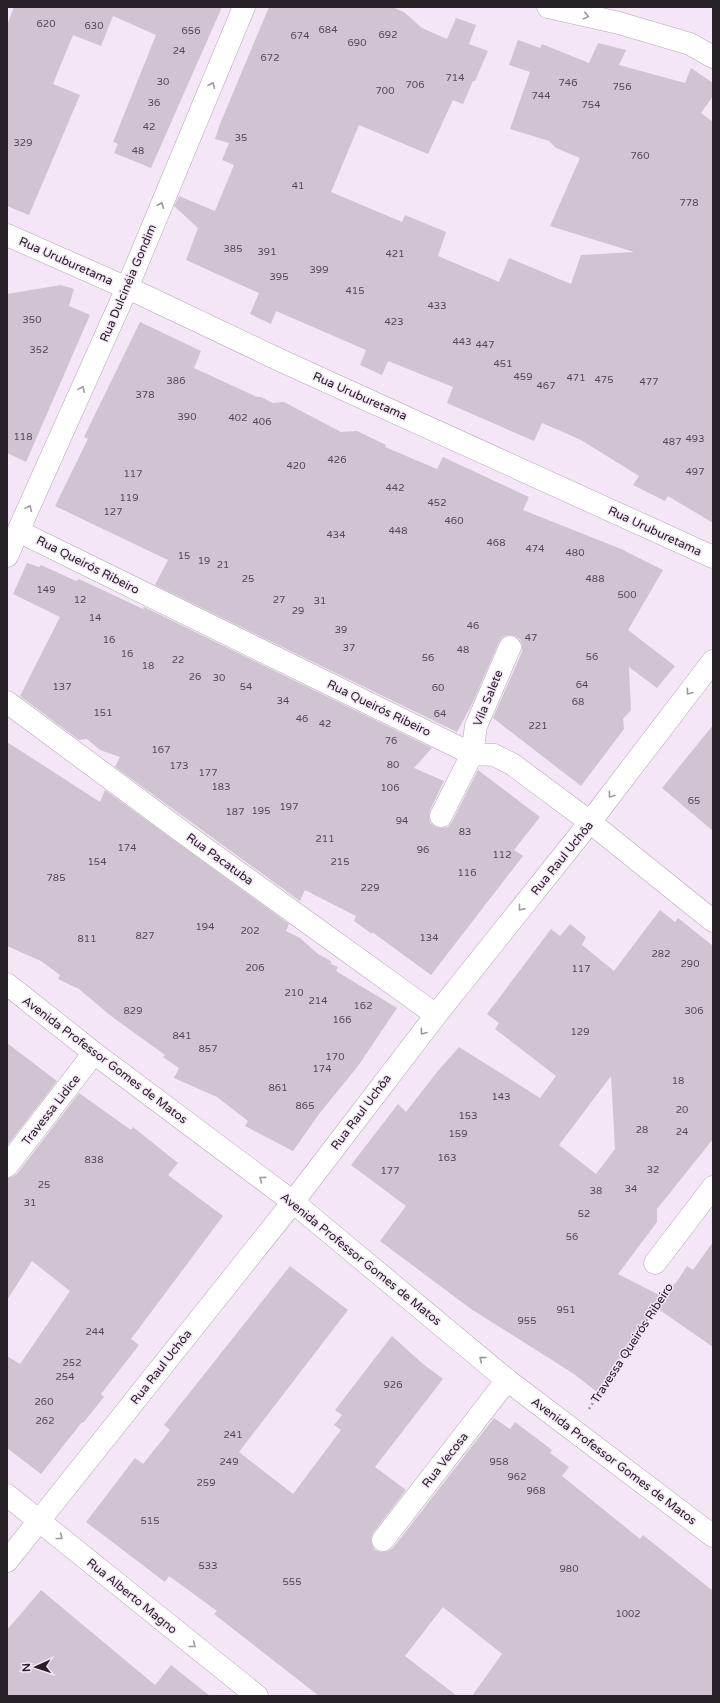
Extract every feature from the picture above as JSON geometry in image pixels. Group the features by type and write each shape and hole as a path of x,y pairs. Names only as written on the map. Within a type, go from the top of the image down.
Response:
{"street":[{"name":"Rua Dulcinéia Gondim","path":"7,556 127,288 244,7"},
{"path":"558,8 619,23 690,44 713,57"},
{"name":"Rua Uruburetama","path":"7,235 127,288 284,362 713,557"},
{"name":"Rua Queirós Ribeiro","path":"18,531 472,754 494,756 512,764 590,822 713,921"},
{"name":"Vila Salete","path":"441,816 472,754 476,726 510,647"},
{"name":"Rua Raul Uchôa","path":"7,1561 293,1202 436,1015 590,822 713,661"},
{"name":"Rua Pacatuba","path":"7,702 192,839 436,1015"},
{"name":"Avenida Professor Gomes de Matos","path":"7,984 94,1053 293,1202 507,1380 713,1536"},
{"name":"Travessa Lidice","path":"7,1166 94,1053"},
{"path":"655,1263 713,1187"},
{"name":"Rua Vecosa","path":"383,1540 507,1380"},
{"name":"Rua Alberto Magno","path":"7,1496 40,1520 257,1696"}],"path":[{"name":"Travessa Queirós Ribeiro","path":"575,1430 676,1275 655,1263"}],"building":[{"path":"14,7 222,7 151,168 114,153 118,144 113,142 156,35 113,16 101,46 73,35 53,84 80,95 29,215 7,206 7,25"},
{"path":"269,7 392,7 404,12 422,28 447,39 456,18 476,25 469,44 488,51 463,104 453,100 428,154 359,125 331,192 402,222 405,215 446,232 438,256 499,282 509,258 571,284 581,255 634,252 550,226 580,158 556,148 549,141 510,129 530,72 509,65 518,40 540,48 542,44 589,63 598,43 626,50 619,65 685,83 691,68 713,83 713,96 701,113 713,122 713,523 668,496 665,501 633,485 639,476 581,440 542,423 534,441 447,403 453,387 388,361 382,375 360,365 366,350 276,311 271,324 250,314 259,293 186,260 198,228 174,206 179,196 215,211 234,165 222,160 229,143 215,139"},
{"path":"61,285 74,289 69,306 90,315 26,462 7,453 7,294"},
{"path":"140,322 201,351 194,368 257,397 261,397 273,403 284,402 341,432 357,431 386,445 385,447 437,469 443,457 529,497 523,510 621,549 663,570 628,630 675,666 657,688 629,667 631,710 623,719 624,729 581,786 493,718 522,652 520,639 515,636 508,635 502,637 473,702 457,732 155,585 168,560 55,506 88,439 84,437"},
{"path":"27,563 39,567 41,565 76,581 79,579 143,609 144,607 432,748 414,768 444,781 430,810 430,823 436,827 448,827 452,822 478,770 540,817 514,850 523,856 431,975 372,932 372,934 354,921 356,916 305,890 300,901 115,767 120,757 100,750 87,739 79,740 20,696 60,617 13,594"},
{"path":"713,725 713,831 662,788"},
{"path":"7,742 100,802 105,790 289,924 286,931 300,938 318,954 331,961 331,964 338,967 336,971 397,1008 358,1066 319,1114 293,1151 245,1126 248,1121 217,1097 174,1078 179,1068 163,1057 165,1055 111,1016 79,989 58,979 60,975 41,961 7,946"},
{"path":"660,910 675,922 678,918 713,946 713,1139 657,1209 657,1222 618,1274 661,1296 655,1306 678,1280 687,1266 693,1270 713,1242 713,1347 654,1306 597,1392 574,1374 471,1309 380,1241 406,1206 351,1165 398,1104 406,1112 437,1072 459,1047 540,1098 556,1076 495,1029 499,1023 487,1014 551,929 560,936 570,924 586,937 582,945 614,971","holes":["611,1076 615,1149 596,1174 559,1145"]},
{"path":"7,1043 57,1081 7,1146"},
{"path":"79,1093 131,1130 133,1127 178,1163 168,1175 223,1216 131,1339 139,1345 101,1394 104,1397 41,1474 7,1448 7,1356 20,1364 70,1291 32,1261 7,1300 7,1178 17,1174"},
{"path":"290,1266 348,1310 239,1452 293,1494 341,1430 334,1425 342,1415 335,1410 392,1336 423,1364 443,1379 375,1467 406,1490 373,1533 371,1539 375,1550 382,1552 393,1548 494,1418 510,1429 515,1422 552,1450 550,1453 569,1467 562,1476 640,1539 643,1535 713,1591 713,1696 472,1696 502,1654 443,1607 405,1656 457,1696 319,1696 214,1614 217,1611 169,1576 165,1582 86,1522 135,1458 143,1464 170,1430 164,1425"},
{"path":"41,1590 155,1685 171,1665 210,1696 7,1696 7,1630"}]}
